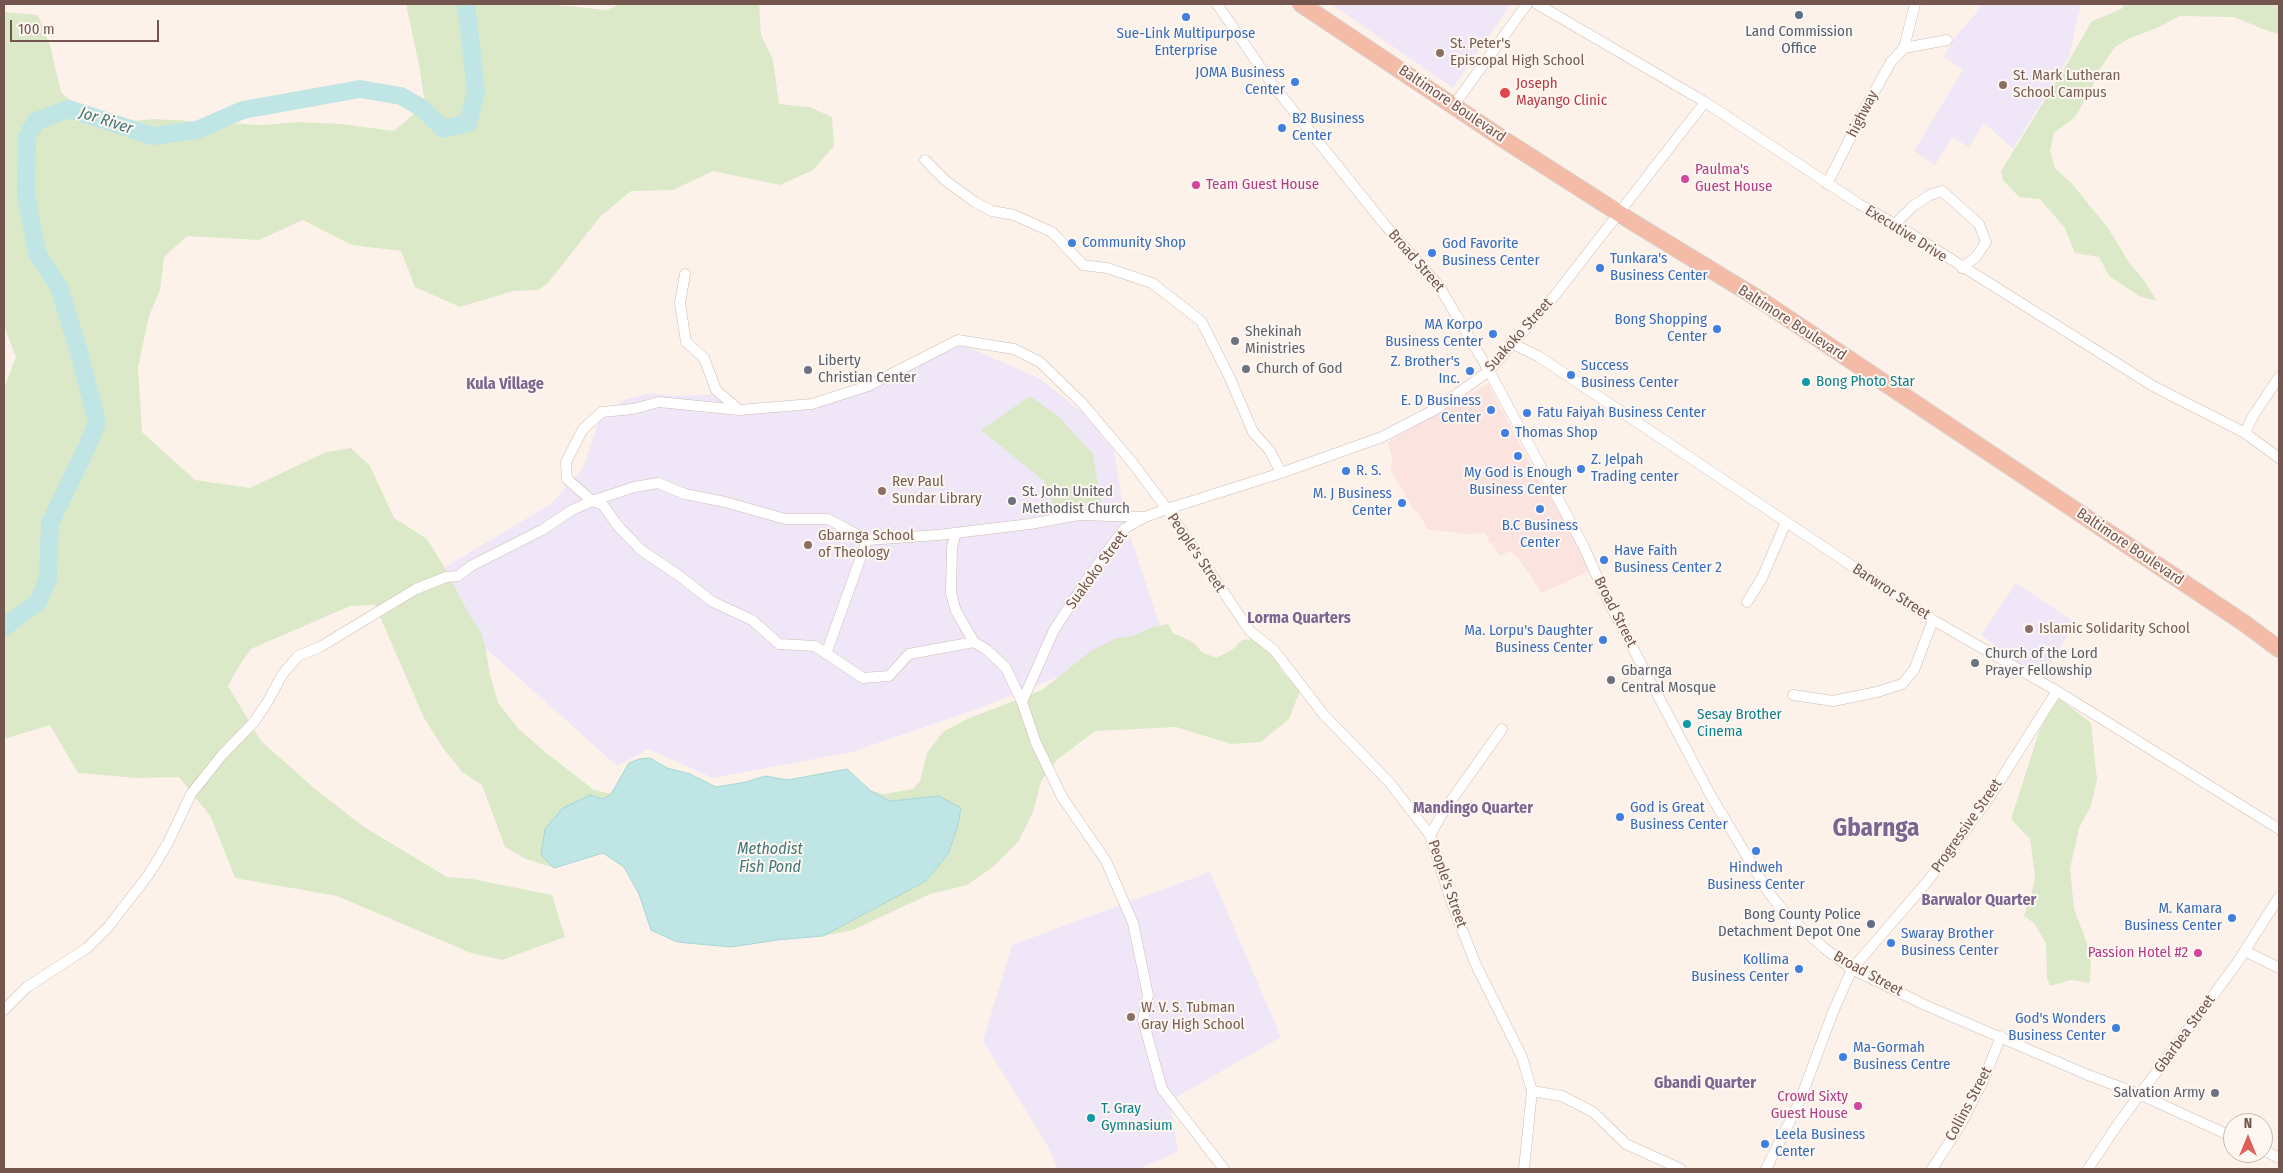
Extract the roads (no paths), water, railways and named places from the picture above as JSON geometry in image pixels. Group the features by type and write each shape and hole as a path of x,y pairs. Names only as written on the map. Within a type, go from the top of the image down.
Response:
{"highway":[{"name":"Baltimore Boulevard","path":"1301,4 1506,141 1770,307 2236,618 2279,649"}],"street":[{"name":"Broad Street","path":"1217,4 1272,84 1385,225 1439,286 1489,371 1583,545 1608,601 1711,796 1769,893 1786,914 1824,948 1852,969 1924,1004 2088,1075 2141,1095 2223,1132"},
{"path":"1454,105 1527,4"},
{"name":"Executive Drive","path":"1537,4 1704,102 1828,184 2153,386 2244,433 2279,458"},
{"name":"highway","path":"1828,184 1864,110 1892,62 1904,48 1915,4"},
{"path":"1904,48 1947,40"},
{"name":"Suakoko Street","path":"1022,702 1054,630 1090,575 1124,530 1145,517 1167,509 1281,473 1382,437 1436,409 1489,371 1511,343 1556,294 1617,212 1704,102"},
{"path":"925,160 946,181 975,202 992,211 1014,215 1052,232 1082,265 1106,268 1152,283 1201,320 1229,376 1253,432 1270,451 1281,473"},
{"path":"1895,224 1913,206 1930,195 1942,191 1980,224 1986,242 1976,257 1962,268"},
{"path":"685,274 680,303 686,342 704,358 716,390 739,410"},
{"name":"People's Street","path":"974,642 909,654 889,676 863,678 814,646 780,644 752,620 713,602 641,550 618,526 603,505 592,500 567,479 566,462 583,429 602,412 633,409 659,402 739,410 812,404 868,386 958,340 1014,349 1040,362 1082,403 1131,461 1167,509 1250,631 1274,650 1324,715 1390,783 1430,835 1452,904 1476,965 1522,1057 1532,1091 1524,1169"},
{"name":"Barwror Street","path":"1511,343 1538,356 1933,620 2057,691 2279,829"},
{"path":"2244,433 2279,377"},
{"path":"4,1010 28,987 87,948 109,926 149,874 168,843 191,794 222,755 254,722 282,675 298,656 320,647 416,589 446,577 458,576 471,566 542,530 572,510 592,500 634,487 658,483 685,494 725,502 785,519 828,519 867,540 956,533 1030,524 1079,515 1145,517"},
{"path":"1747,602 1762,578 1786,522"},
{"path":"956,533 952,547 951,593 956,610 974,642 987,650 1006,668 1022,702 1036,743 1062,797 1106,862 1133,923 1148,995 1143,1020 1162,1089 1224,1169"},
{"path":"826,654 867,540"},
{"path":"1793,695 1833,701 1877,692 1902,684 1914,670 1933,620"},
{"name":"Progressive Street","path":"1766,1169 1799,1103 1832,1012 1852,969 1927,882 1986,801 2057,691"},
{"path":"1430,835 1445,809 1502,729"},
{"name":"Gbarbea Street","path":"2088,1169 2102,1146 2245,951 2279,897"},
{"path":"2245,951 2279,968"},
{"name":"Collins Street","path":"1932,1169 1961,1124 1984,1079 2001,1036"},
{"path":"1532,1091 1562,1096 1592,1112 1626,1144 1681,1169"}],"water":[{"name":"Methodist Fish Pond","path":"650,758 667,768 690,774 716,787 746,782 765,776 788,780 847,769 871,791 890,801 939,796 961,808 957,829 948,854 926,881 823,936 731,947 677,942 651,930 639,894 624,867 603,853 554,868 541,855 545,829 563,808 590,795 603,799 611,794 629,763 639,759"}],"waterway":[{"name":"Jor River","path":"4,627 38,602 48,578 50,523 97,422 59,287 37,253 26,195 27,137 36,121 69,109 153,136 197,130 243,110 360,89 401,96 422,108 443,129 468,123 476,91 466,4"}],"place":[{"name":"Land Commission Office","path":"1799,15"},
{"name":"Sue-Link Multipurpose Enterprise","path":"1186,17"},
{"name":"St. Peter's Episcopal High School","path":"1440,53"},
{"name":"JOMA Business Center","path":"1295,82"},
{"name":"St. Mark Lutheran School Campus","path":"2003,85"},
{"name":"Joseph Mayango Clinic","path":"1505,93"},
{"name":"B2 Business Center","path":"1282,128"},
{"name":"Paulma's Guest House","path":"1685,179"},
{"name":"Team Guest House","path":"1196,185"},
{"name":"Community Shop","path":"1072,243"},
{"name":"God Favorite Business Center","path":"1432,253"},
{"name":"Tunkara's Business Center","path":"1600,268"},
{"name":"Bong Shopping Center","path":"1717,329"},
{"name":"MA Korpo Business Center","path":"1493,334"},
{"name":"Shekinah Ministries","path":"1235,341"},
{"name":"Church of God","path":"1246,369"},
{"name":"Liberty Christian Center","path":"808,370"},
{"name":"Z. Brother's Inc.","path":"1470,371"},
{"name":"Success Business Center","path":"1571,375"},
{"name":"Bong Photo Star","path":"1806,382"},
{"name":"E. D Business Center","path":"1491,410"},
{"name":"Fatu Faiyah Business Center","path":"1527,413"},
{"name":"Thomas Shop","path":"1505,433"},
{"name":"My God is Enough Business Center","path":"1518,456"},
{"name":"Z. Jelpah Trading center","path":"1581,469"},
{"name":"R. S.","path":"1346,471"},
{"name":"Rev Paul Sundar Library","path":"882,491"},
{"name":"St. John United Methodist Church","path":"1012,501"},
{"name":"M. J Business Center","path":"1402,503"},
{"name":"B.C Business Center","path":"1540,509"},
{"name":"Gbarnga School of Theology","path":"808,545"},
{"name":"Have Faith Business Center 2","path":"1604,560"},
{"name":"Islamic Solidarity School","path":"2029,629"},
{"name":"Ma. Lorpu's Daughter Business Center","path":"1603,640"},
{"name":"Church of the Lord Prayer Fellowship","path":"1975,663"},
{"name":"Gbarnga Central Mosque","path":"1611,680"},
{"name":"Sesay Brother Cinema","path":"1687,724"},
{"name":"God is Great Business Center","path":"1620,817"},
{"name":"Hindweh Business Center","path":"1756,851"},
{"name":"M. Kamara Business Center","path":"2232,918"},
{"name":"Bong County Police Detachment Depot One","path":"1871,924"},
{"name":"Swaray Brother Business Center","path":"1891,943"},
{"name":"Passion Hotel #2","path":"2198,953"},
{"name":"Kollima Business Center","path":"1799,969"},
{"name":"W. V. S. Tubman Gray High School","path":"1131,1017"},
{"name":"God's Wonders Business Center","path":"2116,1028"},
{"name":"Ma-Gormah Business Centre","path":"1843,1057"},
{"name":"Salvation Army","path":"2215,1093"},
{"name":"Crowd Sixty Guest House","path":"1858,1106"},
{"name":"T. Gray Gymnasium","path":"1091,1118"},
{"name":"Leela Business Center","path":"1765,1144"}],"district":[{"name":"Kula Village","path":"505,385"},
{"name":"Lorma Quarters","path":"1299,619"},
{"name":"Mandingo Quarter","path":"1473,809"},
{"name":"Gbarnga","path":"1876,829"},
{"name":"Barwalor Quarter","path":"1979,901"},
{"name":"Gbandi Quarter","path":"1705,1084"}]}
